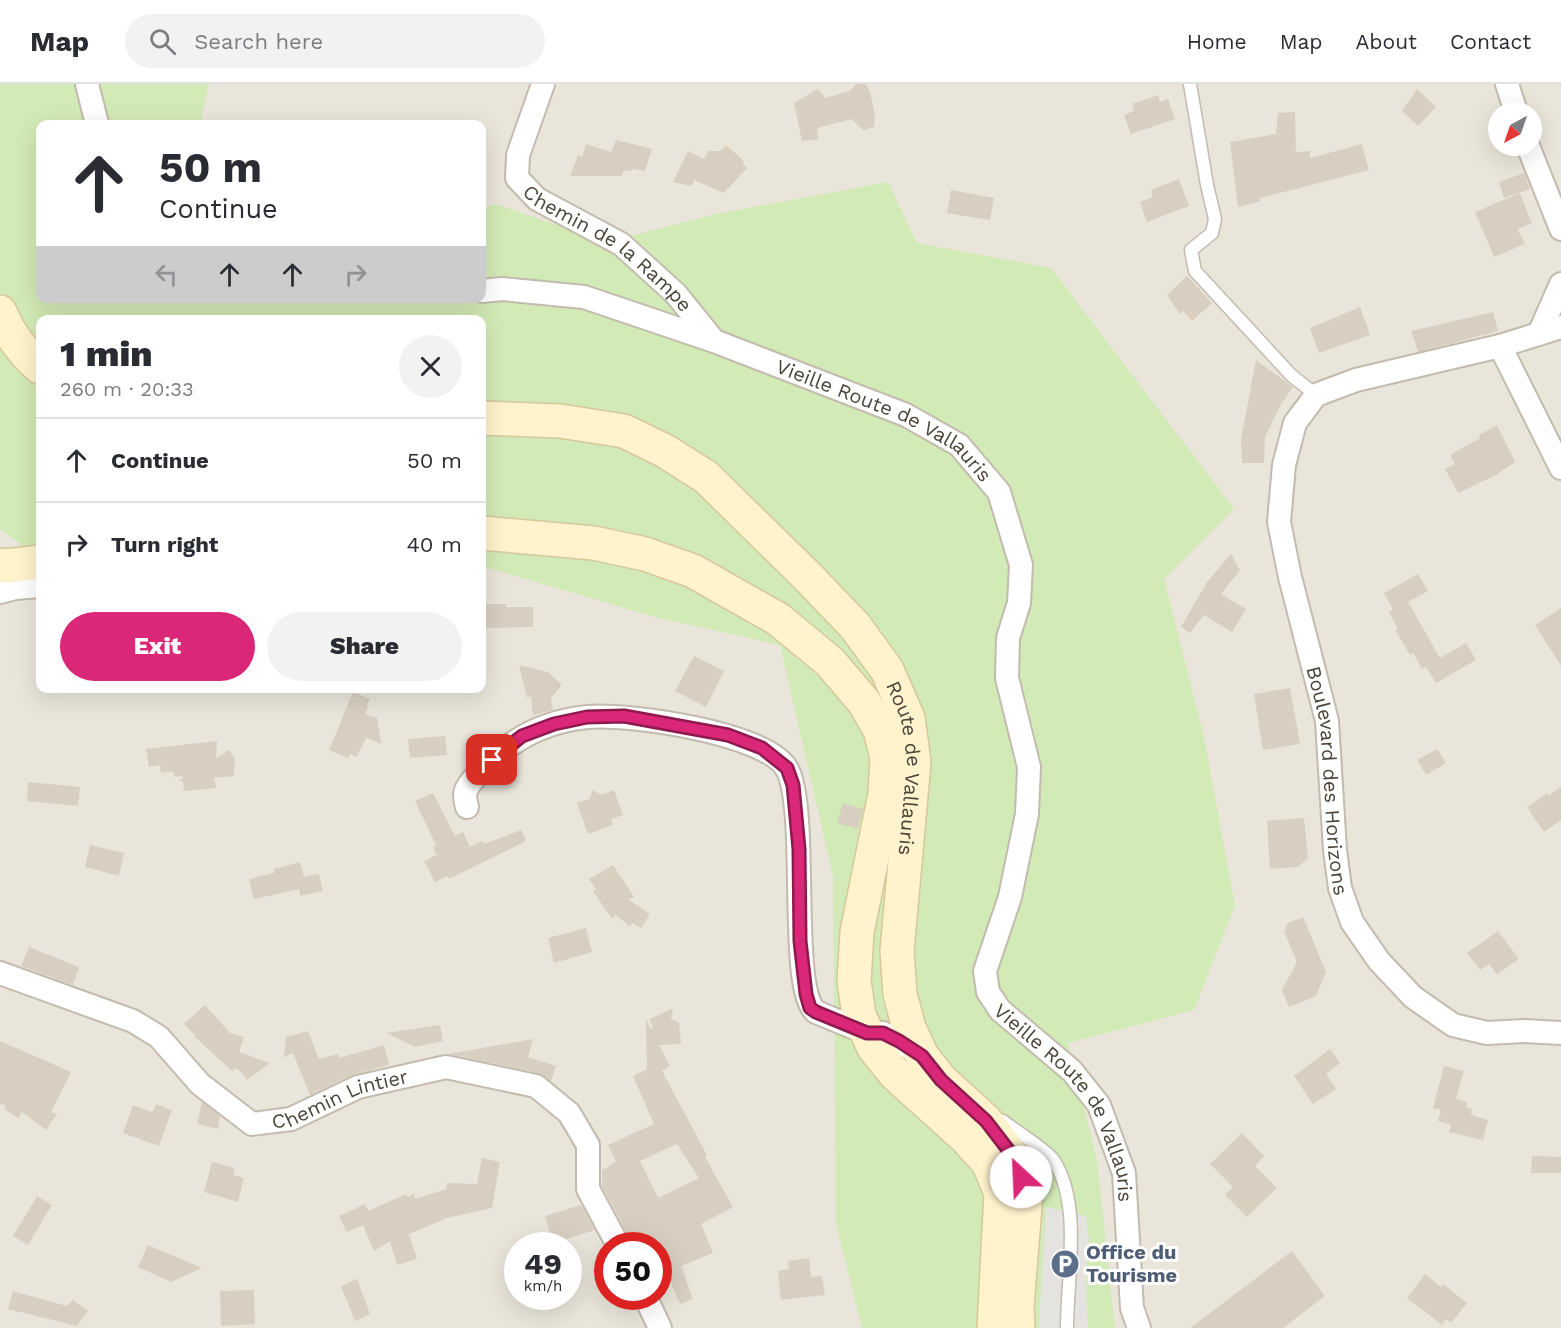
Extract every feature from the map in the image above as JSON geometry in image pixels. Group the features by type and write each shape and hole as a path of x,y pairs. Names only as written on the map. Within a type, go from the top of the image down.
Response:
{"main road":[{"path":"0,312 9,332 36,363"},
{"name":"Route de Vallauris","path":"486,418 560,420 624,431 665,451 706,477 806,575 855,626 887,670 908,718 914,762 897,951 900,994 909,1028 922,1056 941,1080 986,1121 1016,1160 1026,1194 1017,1306 1018,1328"},
{"name":"Route de Vallauris","path":"486,533 594,543 645,554 693,571 778,619 830,662 864,702 880,730 887,758 885,794 857,932 854,981 859,1015 874,1048 895,1074 966,1138 988,1162 1001,1193 994,1328"},
{"path":"0,565 36,562"}],"street":[{"path":"87,84 96,120"},
{"name":"Chemin de la Rampe","path":"543,84 518,155 517,178 537,198 621,244 676,294 714,341"},
{"path":"1507,84 1513,102"},
{"path":"1532,156 1561,229"},
{"path":"1539,334 1561,284"},
{"name":"Vieille Route de Vallauris","path":"486,291 502,290 584,297 714,341 906,415 958,445 999,492 1021,565 1019,603 1008,638 1007,678 1029,767 1027,814 1010,897 985,971 987,992 1000,1010 1072,1071 1099,1105 1124,1173 1132,1308 1139,1328"},
{"path":"1316,395 1356,380 1500,346 1561,327"},
{"path":"1500,346 1510,371 1561,468"},
{"name":"Boulevard des Horizons","path":"1316,395 1295,423 1284,465 1279,522 1290,577 1327,721 1335,850 1340,888 1352,922 1379,961 1413,998 1453,1025 1487,1034 1524,1031 1561,1033"},
{"path":"0,592 36,586"},
{"path":"467,807 465,793 474,779 492,760 522,736 554,724 587,717 624,716 728,735 762,748 787,768 793,785 799,849 800,941 806,994 810,1008 867,1033 883,1033 922,1056"},
{"name":"Chemin Lintier","path":"0,974 133,1021 159,1037 200,1084 252,1124 291,1119 358,1087 446,1067 536,1086 569,1113 588,1145 588,1190 611,1232"},
{"path":"652,1310 660,1328"}],"lane":[{"path":"1190,84 1215,219 1212,233 1191,250 1195,271 1291,375 1316,395"},
{"path":"986,1121 1003,1121 1053,1159 1065,1184 1071,1213 1067,1328"}],"shaded area":[{"path":"0,84 1561,84 1561,1328 0,1328"},
{"name":"Office du Tourisme","path":"1046,1207 1086,1216 1089,1238 1086,1275 1088,1328 1039,1328"}],"green space":[{"path":"0,84 209,84 201,120 36,120 36,303 486,303 486,207 495,204 607,242 716,214 888,182 917,243 1051,268 1234,509 1164,579 1204,737 1235,906 1194,1010 1068,1043 1097,1160 1115,1328 862,1328 836,1223 833,876 780,645 655,617 486,567 486,315 36,315 36,553 0,529"}],"building":[{"path":"856,84 866,84 870,92 875,115 874,127 863,130 852,119 817,128 818,139 802,141 794,103 818,89 825,98 850,91"},
{"path":"1417,89 1436,107 1418,126 1402,111"},
{"path":"1158,95 1160,102 1168,99 1175,119 1131,134 1124,115 1134,111 1132,104"},
{"path":"1295,112 1296,152 1310,151 1310,158 1362,144 1369,170 1260,198 1261,201 1238,207 1230,142 1276,134 1278,113"},
{"path":"616,140 652,149 645,171 632,169 623,171 622,176 570,176 578,155 582,157 586,144 611,152"},
{"path":"726,145 744,161 742,163 747,168 724,193 694,180 692,186 673,182 688,151 704,159 708,151 720,151"},
{"path":"1524,173 1530,189 1504,198 1499,182"},
{"path":"1179,179 1189,206 1147,222 1140,202 1153,197 1151,190"},
{"path":"951,190 994,198 990,220 947,213"},
{"path":"1520,193 1532,223 1518,229 1525,244 1494,257 1475,212"},
{"path":"1187,276 1212,303 1192,321 1183,311 1180,314 1167,295"},
{"path":"1360,307 1370,335 1319,353 1310,328"},
{"path":"1493,312 1498,331 1418,352 1411,331"},
{"path":"1256,360 1293,387 1280,406 1265,437 1264,463 1242,463 1241,439"},
{"path":"1497,425 1515,462 1496,475 1458,493 1445,469 1455,464 1450,455 1480,438 1479,435"},
{"path":"1231,554 1240,570 1221,594 1246,609 1232,632 1204,615 1190,633 1181,627 1207,582"},
{"path":"1418,574 1428,591 1408,602 1440,658 1466,643 1476,660 1436,683 1426,667 1422,669 1413,653 1410,655 1395,630 1398,629 1389,612 1393,610 1384,593"},
{"path":"486,604 533,607 533,627 486,628"},
{"path":"1561,608 1561,666 1535,625"},
{"path":"694,656 724,671 706,707 675,691"},
{"path":"519,665 548,672 562,685 551,698 553,710 533,715 531,696 527,698"},
{"path":"1290,688 1300,744 1263,750 1254,694"},
{"path":"353,693 370,699 365,714 377,718 381,744 366,738 357,757 350,754 348,758 329,750"},
{"path":"445,736 447,755 410,758 408,739"},
{"path":"217,741 216,758 229,750 235,759 234,776 214,778 216,788 184,791 183,781 178,781 183,778 182,776 174,777 173,771 161,773 160,765 149,767 146,749"},
{"path":"1437,749 1446,763 1426,775 1417,760"},
{"path":"28,782 80,787 78,806 27,801"},
{"path":"1561,787 1561,820 1544,832 1527,807 1547,793 1548,796"},
{"path":"592,790 602,795 614,790 623,815 611,819 613,825 588,834 577,803 590,799"},
{"path":"433,793 455,836 463,832 470,847 482,841 484,844 521,830 526,841 449,879 448,876 435,882 424,861 437,855 433,847 436,845 415,801"},
{"path":"843,803 863,809 858,829 837,823"},
{"path":"1304,818 1308,859 1297,867 1270,869 1267,821"},
{"path":"90,845 124,853 119,876 85,867"},
{"path":"300,862 304,877 319,874 323,891 300,896 299,889 254,899 249,879 274,873 274,869"},
{"path":"613,865 634,897 628,899 650,914 641,928 632,923 630,926 616,915 612,919 593,891 596,889 589,879"},
{"path":"1303,917 1326,972 1316,996 1289,1007 1282,990 1297,962 1284,931 1288,923"},
{"path":"586,928 592,952 554,963 548,938"},
{"path":"1498,931 1519,959 1497,974 1489,964 1480,970 1467,953"},
{"path":"29,947 79,967 73,985 21,966"},
{"path":"205,1005 230,1033 244,1037 239,1052 270,1063 247,1080 241,1071 234,1068 233,1072 184,1024"},
{"path":"673,1008 671,1019 679,1022 681,1044 659,1045 670,1066 662,1071 733,1207 701,1224 713,1253 681,1266 693,1299 680,1304 672,1285 672,1232 626,1232 602,1186 602,1170 616,1162 608,1145 654,1124 633,1076 647,1069 646,1019 651,1029 653,1028 650,1019","holes":["677,1144 699,1178 658,1198 640,1161"]},
{"path":"440,1025 443,1041 415,1047 386,1033"},
{"path":"308,1031 319,1059 338,1054 339,1058 384,1045 389,1065 352,1075 310,1095 293,1053 284,1057 286,1037"},
{"path":"533,1039 528,1057 556,1066 551,1081 539,1073 449,1054"},
{"path":"0,1041 71,1072 51,1112 57,1114 46,1130 22,1112 18,1118 4,1109 6,1106 0,1103"},
{"path":"1330,1049 1340,1063 1326,1074 1336,1089 1313,1104 1294,1076"},
{"path":"1444,1066 1464,1071 1456,1099 1467,1102 1466,1107 1472,1109 1471,1115 1488,1120 1483,1140 1449,1132 1451,1125 1438,1121 1441,1110 1433,1108"},
{"path":"202,1102 220,1116 218,1129 197,1124"},
{"path":"156,1104 172,1110 159,1146 123,1133 133,1105 152,1112"},
{"path":"1242,1133 1264,1156 1255,1166 1277,1188 1247,1217 1225,1195 1233,1187 1210,1164"},
{"path":"1532,1156 1561,1157 1561,1173 1531,1173"},
{"path":"482,1158 500,1162 492,1208 447,1218 409,1234 417,1259 397,1265 390,1241 374,1251 363,1225 347,1232 339,1216 365,1204 368,1211 406,1194 408,1197 414,1194 415,1199 446,1189 447,1183 477,1184"},
{"path":"212,1162 235,1168 233,1175 244,1178 238,1202 204,1192"},
{"path":"37,1196 52,1205 28,1245 13,1236"},
{"path":"581,1205 595,1230 582,1234 582,1232 550,1232 545,1216"},
{"path":"148,1245 202,1268 171,1282 138,1267"},
{"path":"1292,1251 1325,1296 1283,1328 1190,1328"},
{"path":"809,1258 811,1277 822,1276 825,1295 781,1300 778,1271 789,1269 788,1261"},
{"path":"1425,1274 1441,1287 1443,1284 1467,1303 1451,1323 1446,1319 1442,1325 1407,1298"},
{"path":"357,1279 370,1314 355,1321 341,1286"},
{"path":"254,1290 255,1324 221,1326 220,1291"},
{"path":"13,1291 67,1306 73,1300 88,1311 77,1326 8,1309"}],"place":[{"name":"Office du Tourisme","path":"1065,1264"}],"route":[{"path":"492,760 522,736 554,724 587,717 624,716 728,735 762,748 787,768 793,785 799,849 800,941 806,994 810,1008 867,1033 883,1033 922,1056 941,1080 986,1121 1016,1160 1021,1177"}]}
